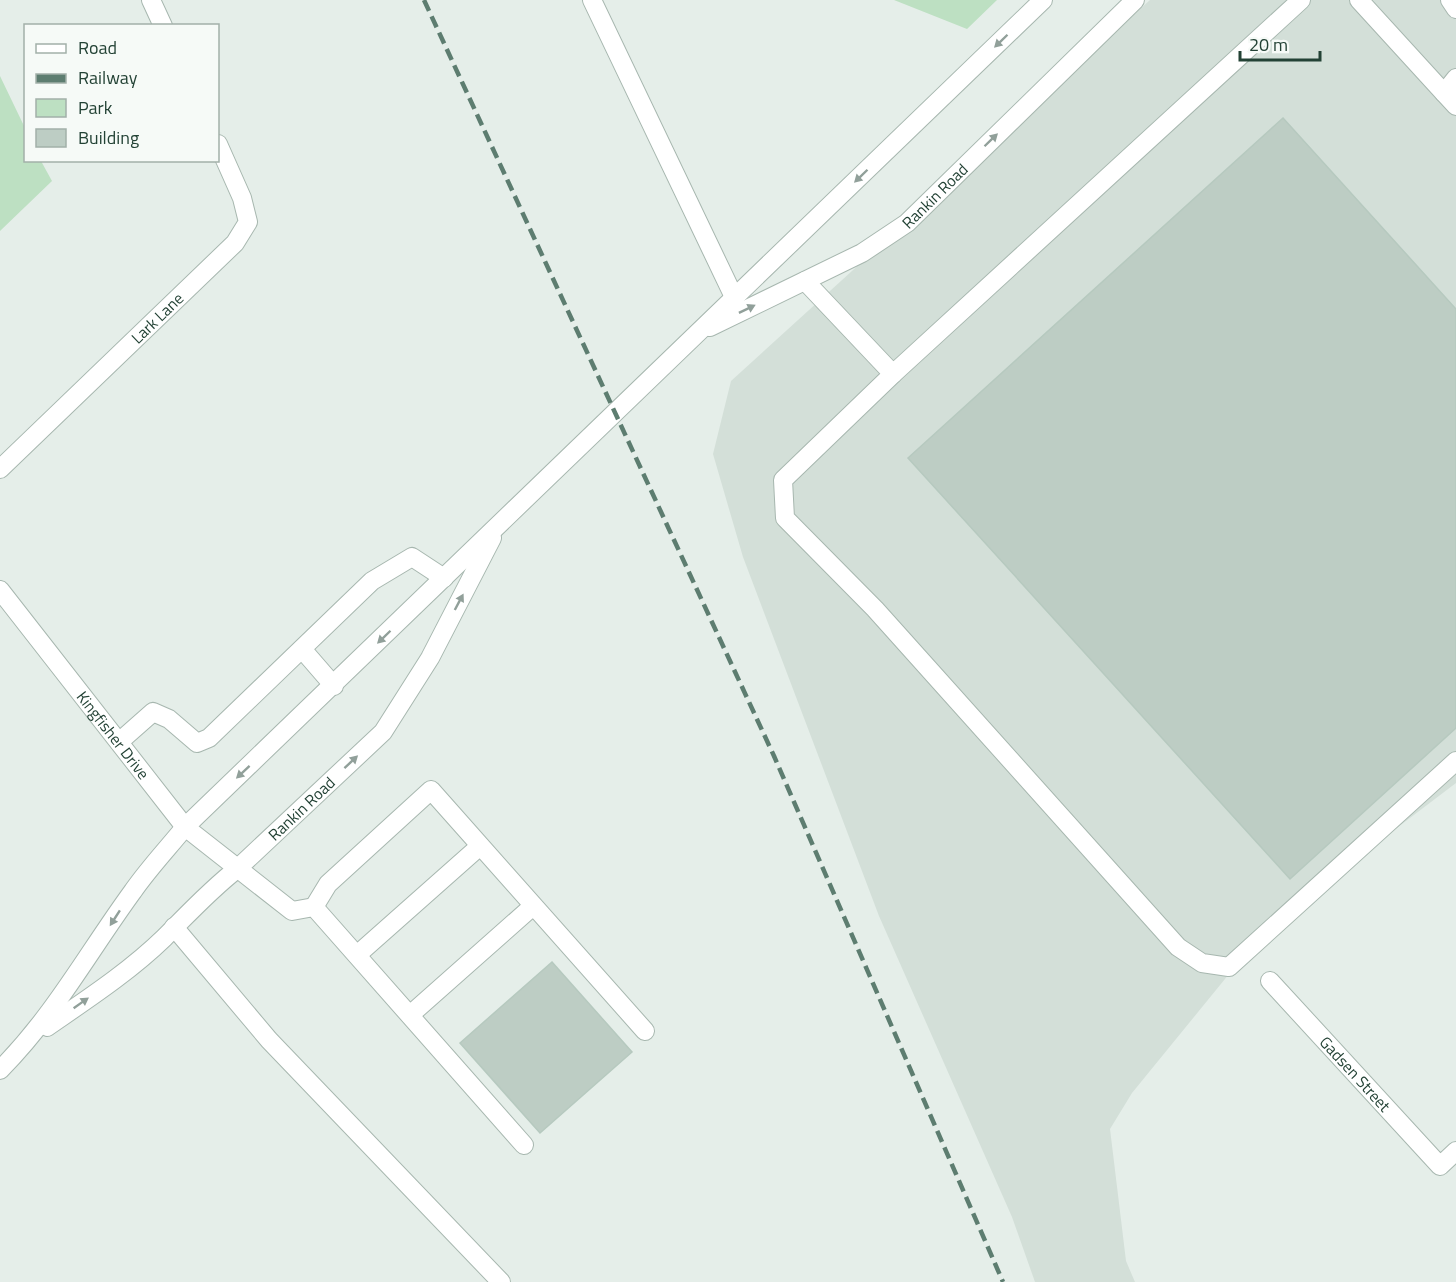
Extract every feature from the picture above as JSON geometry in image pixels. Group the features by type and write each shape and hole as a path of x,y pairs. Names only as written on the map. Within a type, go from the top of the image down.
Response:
{"street":[{"path":"151,0 162,24"},
{"path":"592,0 734,297"},
{"name":"Rankin Road","path":"0,1070 33,1037 134,889 185,827 1044,0"},
{"name":"Rankin Road","path":"695,335 862,253 907,223 1135,0"},
{"path":"1301,0 893,374 783,480 784,518 875,609 1172,941 1202,963 1229,967 1456,761"},
{"path":"1359,0 1450,99"},
{"path":"1450,0 1456,9"},
{"path":"1450,99 1456,78"},
{"name":"Lark Lane","path":"0,469 235,243 248,222 242,198 219,146"},
{"path":"805,281 893,374"},
{"name":"Rankin Road","path":"33,1037 102,988 174,927 212,888 237,869 384,732 430,658 501,523"},
{"path":"119,742 153,712 170,719 197,743 209,738 372,582 412,557 444,578"},
{"name":"Kingfisher Drive","path":"0,590 185,827 292,911 314,907"},
{"path":"302,649 334,686"},
{"path":"524,1145 314,907 328,884 431,790 645,1031"},
{"path":"357,955 480,846"},
{"path":"410,1016 533,906"},
{"path":"174,927 268,1040 501,1282"},
{"name":"Gadsen Street","path":"1270,981 1440,1166 1456,1151"}],"shaded area":[{"path":"1150,0 1456,0 1456,783 1269,925 1132,1093 1110,1129 1126,1261 1135,1282 1035,1282 1012,1217 879,916 743,557 713,454 731,381"}],"green space":[{"path":"894,0 997,0 967,29"},
{"path":"0,76 24,126 24,162 42,162 52,181 0,231"}],"building":[{"path":"1283,118 1456,309 1456,728 1290,879 908,458"},
{"path":"552,962 632,1052 540,1133 460,1043"}],"railway":[{"path":"424,0 774,756 1003,1282"}]}
